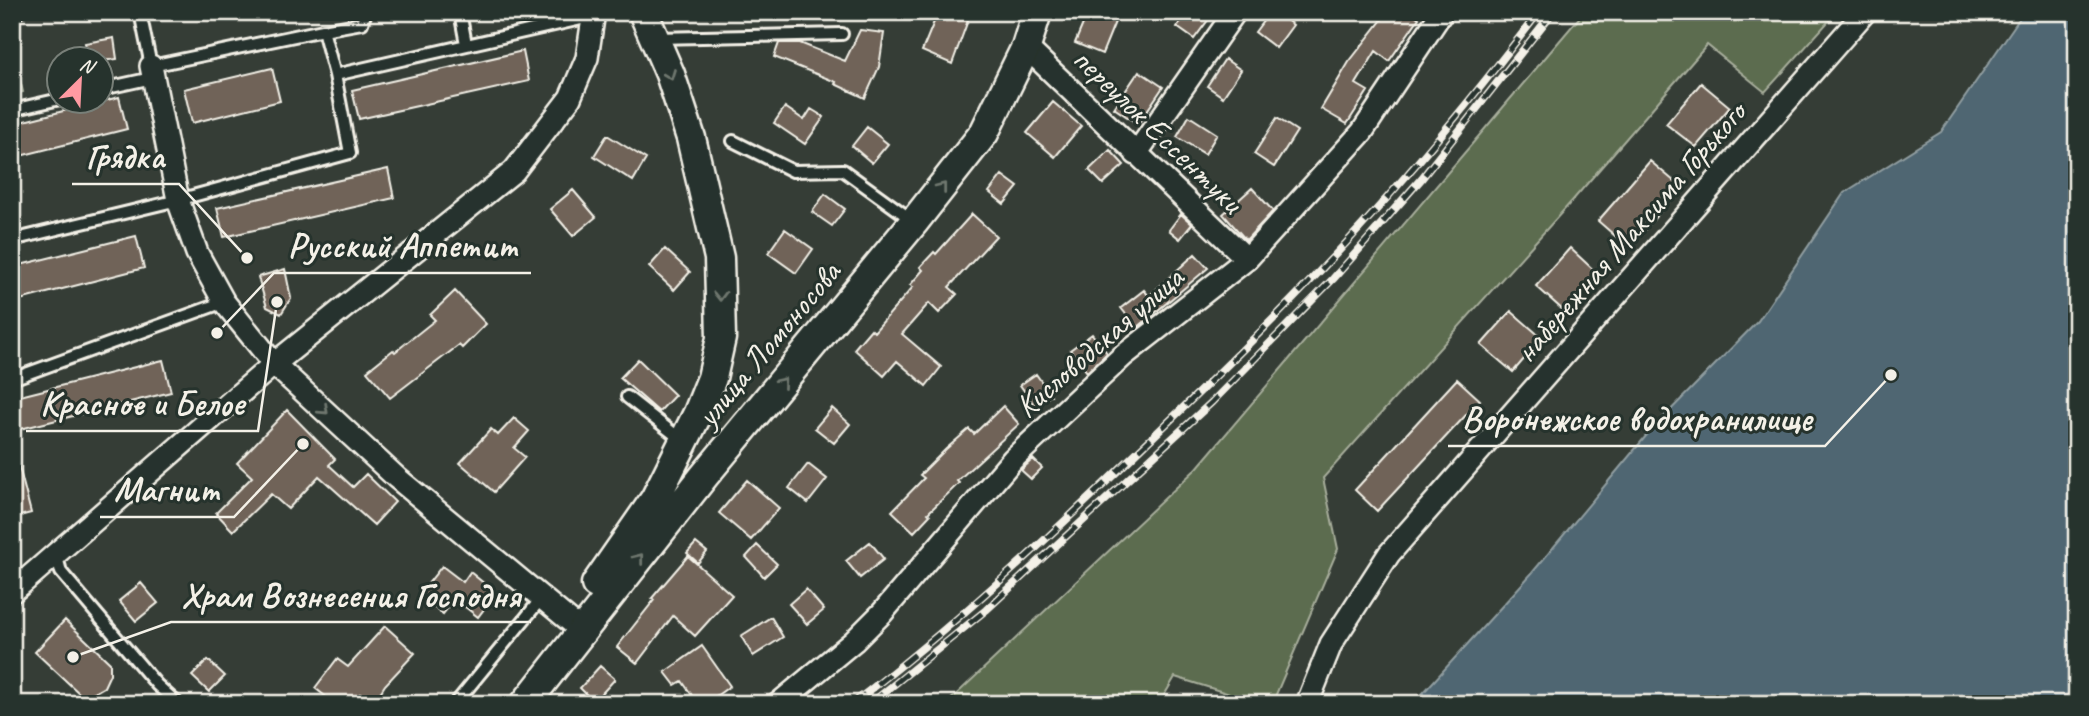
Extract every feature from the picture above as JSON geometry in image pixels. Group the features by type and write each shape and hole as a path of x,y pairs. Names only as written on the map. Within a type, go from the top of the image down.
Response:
{"main road":[{"path":"576,626 656,499 712,378 720,338 719,258 691,138 670,74 643,12"},
{"name":"улица Ломоносова","path":"506,704 704,476 984,133 1026,47 1037,12"},
{"name":"улица Ломоносова","path":"525,704 576,626"}],"street":[{"path":"1136,154 1236,12"},
{"name":"Кисловодская улица","path":"778,704 854,641 882,612 1013,459 1123,356 1247,259 1362,131 1442,12"},
{"name":"набережная Максима Горького","path":"1307,704 1331,645 1389,554 1865,12"},
{"path":"12,592 274,364 514,171 569,98 587,58 594,14"},
{"name":"переулок Ессентуки","path":"1026,47 1247,259"},
{"path":"152,72 178,200 197,253 224,302 274,364 397,478 576,626"}],"lane":[{"path":"12,13 19,12"},
{"path":"140,12 152,72"},
{"path":"116,84 152,72 362,23 366,12"},
{"path":"460,12 466,44"},
{"path":"335,75 466,44 543,30 594,14"},
{"path":"12,240 178,200 351,153 323,30"},
{"path":"654,38 842,34"},
{"path":"12,110 46,102"},
{"path":"733,141 793,171 843,170 914,222"},
{"path":"12,379 224,302"},
{"path":"627,397 684,442"},
{"path":"56,553 61,572 157,685 178,704"},
{"path":"455,704 541,599"}],"green space":[{"path":"1584,12 1837,12 1765,92 1707,45 1572,201 1323,478 1338,549 1272,704 1262,704 1175,677 1159,704 946,704 1197,468"},
{"path":"12,49 23,92 12,94"}],"water":[{"path":"2024,12 2077,12 2077,704 1413,704 1532,573 1651,430 1758,321 1844,193 1941,132"}],"building":[{"path":"938,12 971,12 952,64 922,51"},
{"path":"1088,12 1119,12 1102,54 1075,43"},
{"path":"1187,12 1214,12 1194,39 1177,27"},
{"path":"1270,12 1276,12 1293,25 1276,48 1255,32"},
{"path":"1388,12 1410,12 1419,18 1389,61 1376,51 1356,84 1368,91 1347,124 1321,109 1349,62"},
{"path":"860,30 884,33 879,67 865,98 835,84 836,82 774,57 779,43 800,43 845,61"},
{"path":"114,38 115,46 86,46 85,43"},
{"path":"523,51 529,81 359,119 352,90"},
{"path":"1225,59 1241,70 1223,97 1207,86"},
{"path":"272,68 280,101 192,123 184,89"},
{"path":"1139,71 1163,87 1138,124 1114,108"},
{"path":"1701,83 1730,107 1696,147 1666,124"},
{"path":"119,97 127,129 12,158 12,124 46,115 116,116 116,98"},
{"path":"1053,102 1081,126 1055,157 1027,133"},
{"path":"785,107 804,120 811,109 824,117 805,144 774,123"},
{"path":"1189,116 1217,134 1205,154 1177,137"},
{"path":"1277,118 1297,131 1274,167 1254,154"},
{"path":"867,127 888,144 872,163 852,146"},
{"path":"607,135 646,159 633,181 594,156"},
{"path":"1110,150 1124,165 1103,184 1089,170"},
{"path":"1650,161 1681,187 1629,248 1598,221"},
{"path":"388,169 394,198 224,237 217,208"},
{"path":"1002,175 1018,187 1004,204 989,192"},
{"path":"1252,188 1273,211 1246,240 1223,214"},
{"path":"573,190 596,217 573,236 550,209"},
{"path":"825,194 845,209 832,226 812,212"},
{"path":"972,214 996,236 949,287 957,294 939,313 929,303 902,334 941,367 926,386 897,361 884,376 854,349 871,329 874,332 913,287 910,285 923,270 920,267 934,252 936,254"},
{"path":"1181,214 1192,224 1180,239 1169,230"},
{"path":"785,229 813,249 796,273 768,253"},
{"path":"136,236 144,268 12,302 12,267"},
{"path":"1570,248 1598,274 1564,311 1536,286"},
{"path":"665,249 690,272 674,290 649,267"},
{"path":"1195,254 1208,268 1137,328 1121,308 1144,290 1149,296"},
{"path":"285,269 291,298 281,314 267,307 258,277"},
{"path":"455,291 486,324 462,348 459,345 390,398 367,371 435,320 430,315"},
{"path":"1511,311 1542,338 1513,372 1481,345"},
{"path":"1092,334 1107,353 1087,372 1070,350"},
{"path":"638,359 675,395 659,412 620,378"},
{"path":"163,360 171,392 12,431 12,398"},
{"path":"1036,374 1051,395 1035,406 1020,385"},
{"path":"1457,379 1480,400 1377,511 1355,490"},
{"path":"1003,406 1019,424 957,481 959,483 928,513 930,515 914,532 892,511 924,478 920,475 946,449 969,429 974,434"},
{"path":"832,408 850,424 834,443 815,428"},
{"path":"287,410 335,459 329,465 353,487 366,474 395,502 374,525 319,476 288,509 271,494 233,531 216,513 252,477 237,463"},
{"path":"514,418 529,431 514,448 525,457 494,492 460,463 491,429 498,435"},
{"path":"12,459 17,459 31,513 12,518"},
{"path":"1033,459 1042,468 1031,479 1021,470"},
{"path":"808,464 827,479 808,503 789,488"},
{"path":"747,480 779,508 751,540 719,513"},
{"path":"870,542 884,559 860,578 846,561"},
{"path":"696,543 707,552 698,563 687,553"},
{"path":"757,545 777,564 764,577 746,557"},
{"path":"688,556 732,595 695,636 673,616 637,663 617,647 654,600 652,598"},
{"path":"442,566 463,582 470,572 496,593 478,617 455,599 443,614 419,595"},
{"path":"141,583 158,603 136,621 119,601"},
{"path":"806,589 824,610 807,624 789,604"},
{"path":"771,617 783,637 753,656 741,636"},
{"path":"65,620 110,663 110,674 104,687 92,694 80,694 35,652"},
{"path":"385,626 415,653 385,685 373,704 360,694 353,704 335,704 315,688 337,659 348,667"},
{"path":"702,646 730,686 705,704 698,704 682,681 675,685 665,672"},
{"path":"208,660 225,676 209,692 192,676"},
{"path":"600,666 615,679 594,702 580,688"}],"railway":[{"path":"852,704 961,615 1031,553 1273,319 1341,249 1406,176 1539,12"},
{"path":"870,704 986,610 1212,402 1333,279 1422,178 1553,12"}],"place":[{"name":"Грядка","path":"247,258"},
{"name":"Красное и Белое","path":"277,302"},
{"name":"Русский Аппетит","path":"217,333"},
{"name":"Воронежское водохранилище","path":"1891,375"},
{"name":"Магнит","path":"303,444"},
{"name":"Храм Вознесения Господня","path":"73,657"}]}
